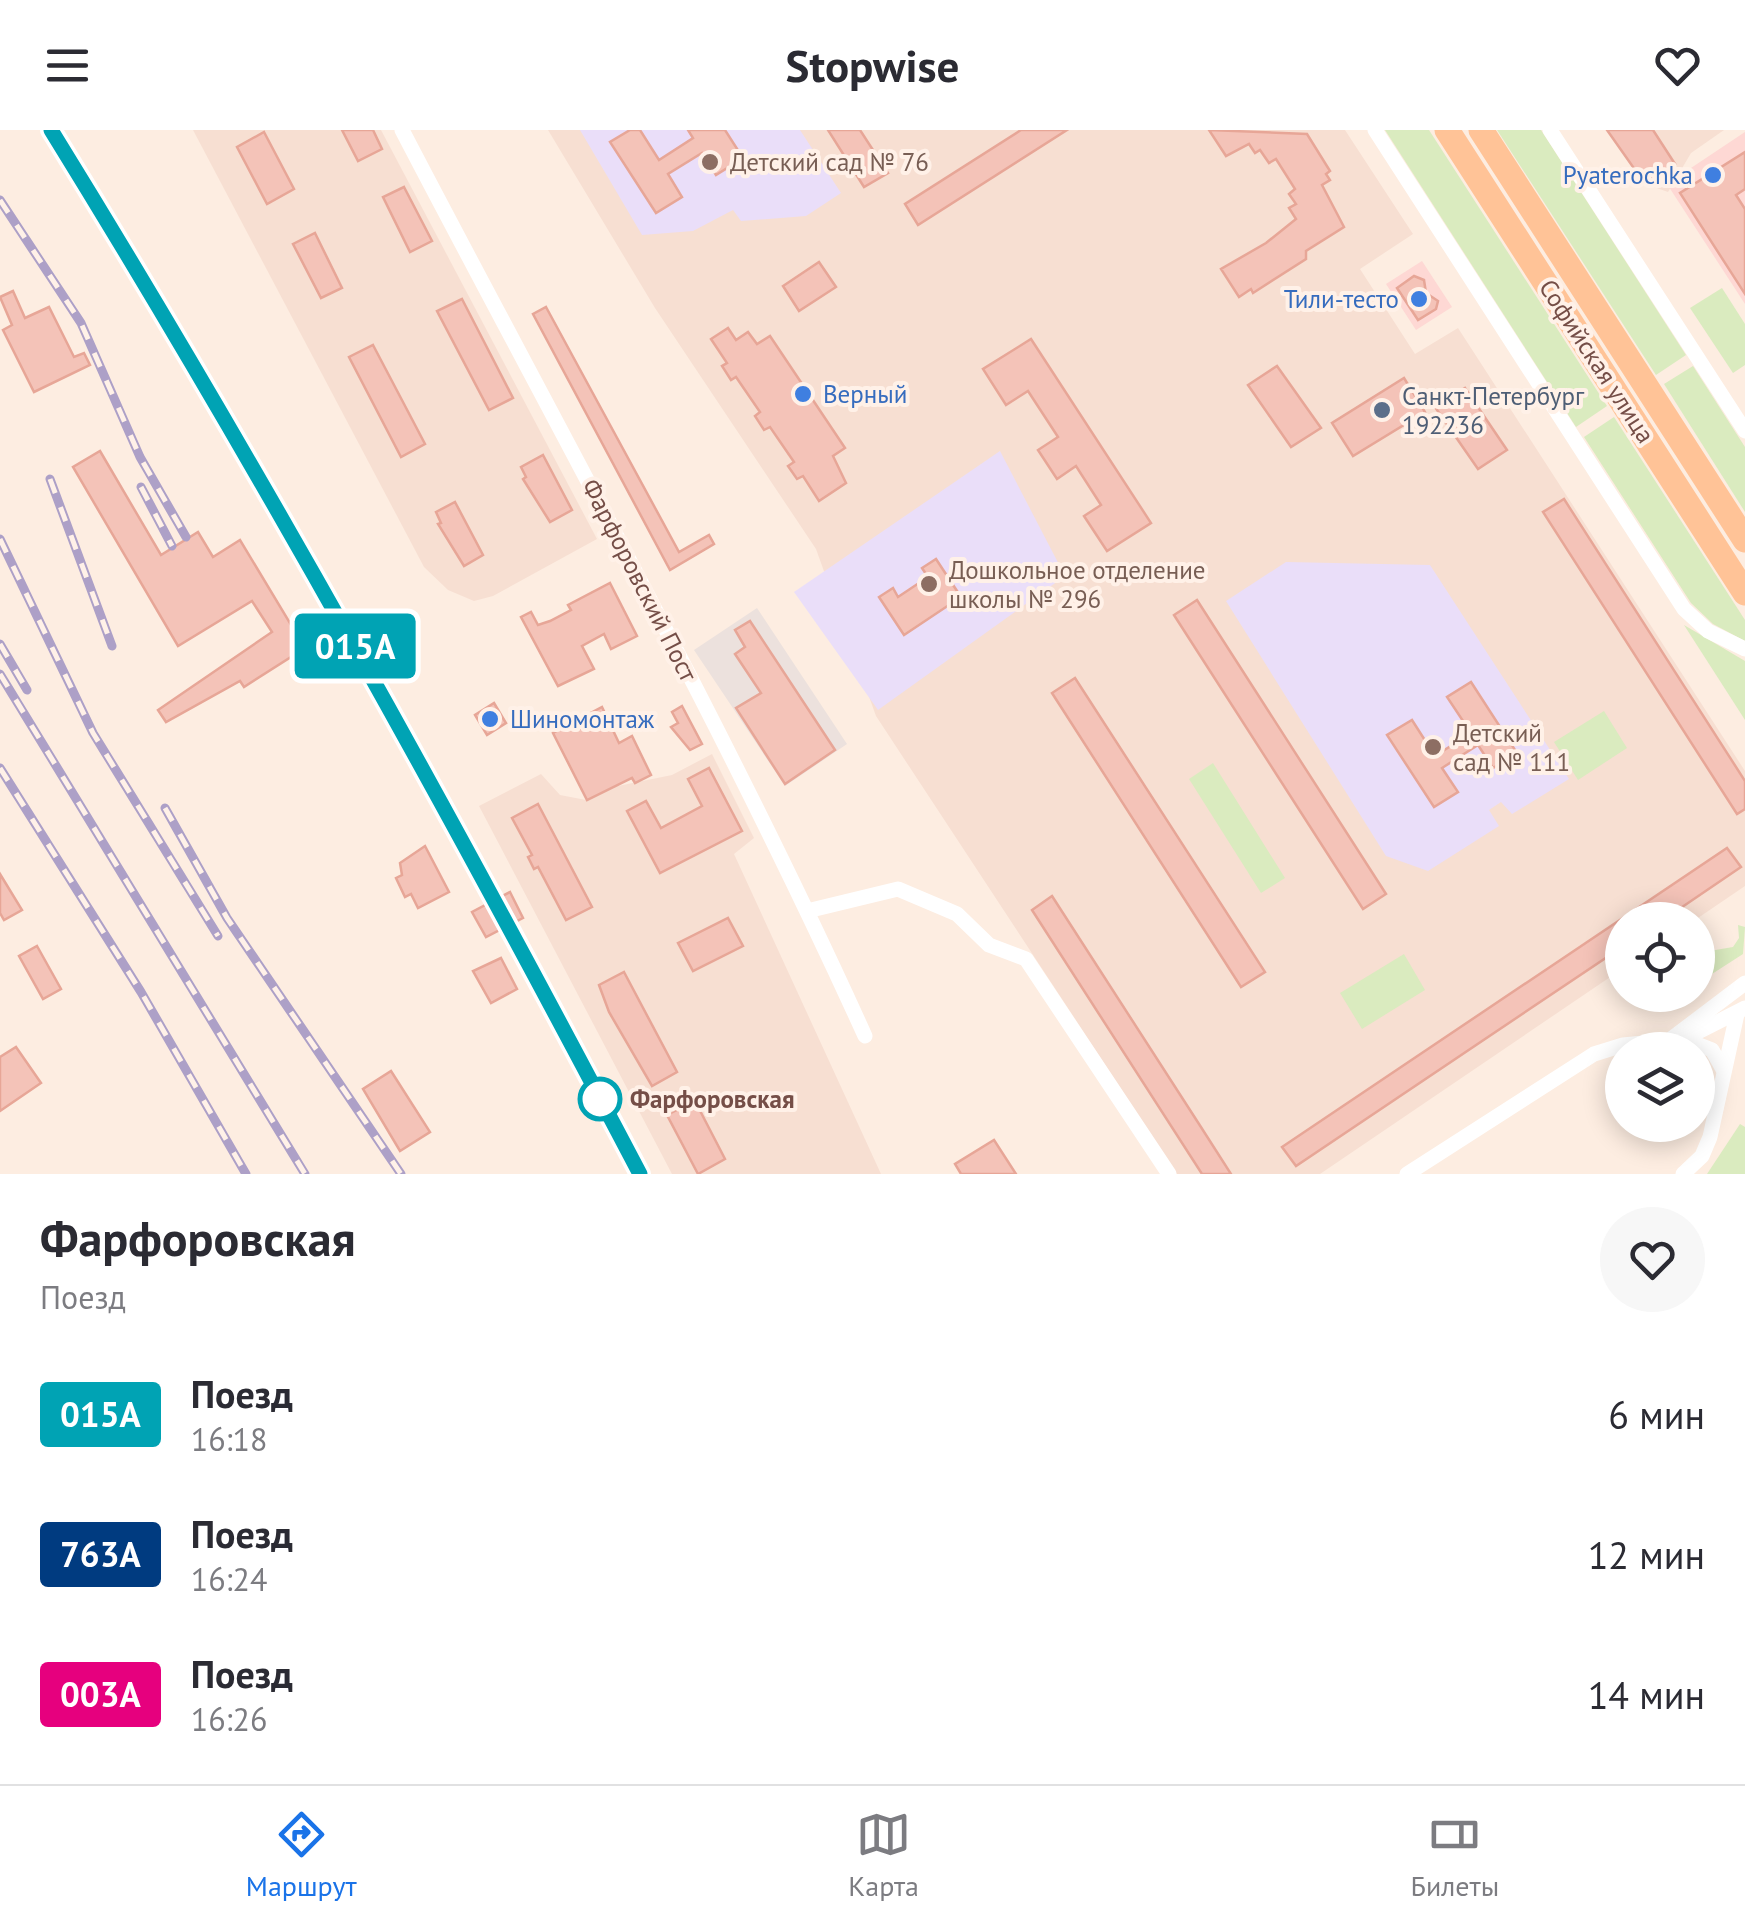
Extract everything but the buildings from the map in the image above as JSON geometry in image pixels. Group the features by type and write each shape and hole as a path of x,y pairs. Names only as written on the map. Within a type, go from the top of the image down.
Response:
{"main road":[{"name":"Софийская улица","path":"1447,130 1745,593"},
{"name":"Софийская улица","path":"1480,130 1745,540"}],"street":[{"name":"Фарфоровский Пост","path":"402,130 633,565 807,911 865,1036"},
{"path":"1375,130 1684,609 1708,631 1745,650"},
{"path":"1550,130 1745,431"},
{"path":"807,911 898,889 957,914 988,945 1026,958 1098,1074 1170,1174"},
{"path":"1686,1032 1745,983"},
{"path":"1693,1032 1741,1011"},
{"path":"1683,1174 1707,1148 1741,1011"},
{"path":"1408,1174 1605,1050"},
{"path":"1715,1055 1724,1071"}],"shaded area":[{"path":"193,130 381,130 597,539 493,596 474,601 448,590 424,567"},
{"path":"548,130 1345,130 1413,234 1360,269 1415,354 1458,328 1745,771 1745,886 1715,906 1715,902 1605,902 1605,981 1320,1174 1177,1174 876,716 816,549 655,308"},
{"name":"Детский сад № 76","path":"580,130 800,130 841,193 806,216 741,221 733,210 693,231 642,235"},
{"path":"1613,130 1724,130 1691,153 1668,192 1651,186"},
{"path":"1745,132 1745,304 1667,184"},
{"path":"1422,261 1452,307 1416,330 1386,284"},
{"name":"Дошкольное отделение школы № 296","path":"1000,451 1065,576 878,710 794,592"},
{"name":"Детский сад № 111","path":"1286,562 1430,565 1569,779 1512,814 1501,802 1489,810 1499,826 1428,871 1386,856 1226,601"},
{"path":"757,608 847,744 785,786 694,650"},
{"path":"712,754 754,838 734,854 881,1174 672,1174 479,806 541,774 560,795 586,800 613,787 672,775"}],"green space":[{"path":"1385,130 1429,130 1607,406 1576,427"},
{"path":"1497,130 1541,130 1686,355 1656,375"},
{"path":"1722,288 1745,324 1745,365 1733,373 1690,308"},
{"path":"1693,366 1745,447 1745,512 1664,384"},
{"path":"1614,417 1745,620 1745,641 1713,624 1691,603 1584,437"},
{"path":"1684,625 1745,661 1745,720"},
{"path":"1604,711 1627,748 1578,780 1554,742"},
{"path":"1213,763 1285,878 1261,893 1189,779"},
{"path":"1738,925 1745,927 1743,954 1715,972 1715,950 1733,947 1739,938"},
{"path":"1404,954 1425,990 1362,1029 1340,993"},
{"path":"1740,1124 1745,1127 1745,1174 1707,1174"}],"railway":[{"path":"51,130 247,452 452,816 640,1174"},
{"path":"0,200 81,323 140,457 186,537"},
{"path":"50,479 112,646"},
{"path":"141,487 172,546"},
{"path":"0,539 93,733 218,936"},
{"path":"0,644 27,690"},
{"path":"0,674 305,1174"},
{"path":"0,768 141,992 246,1174"},
{"path":"165,808 227,918 401,1174"}],"train":[{"name":"015А","path":"51,130 247,452 386,698 640,1174"}],"place":[{"name":"Детский сад № 76","path":"710,162"},
{"name":"Pyaterochka","path":"1713,175"},
{"name":"Тили-тесто","path":"1419,299"},
{"name":"Верный","path":"803,394"},
{"name":"Санкт-Петербург 192236","path":"1382,410"},
{"name":"Дошкольное отделение школы № 296","path":"929,584"},
{"name":"Шиномонтаж","path":"490,719"},
{"name":"Детский сад № 111","path":"1433,747"},
{"name":"Фарфоровская","path":"600,1099"}]}
